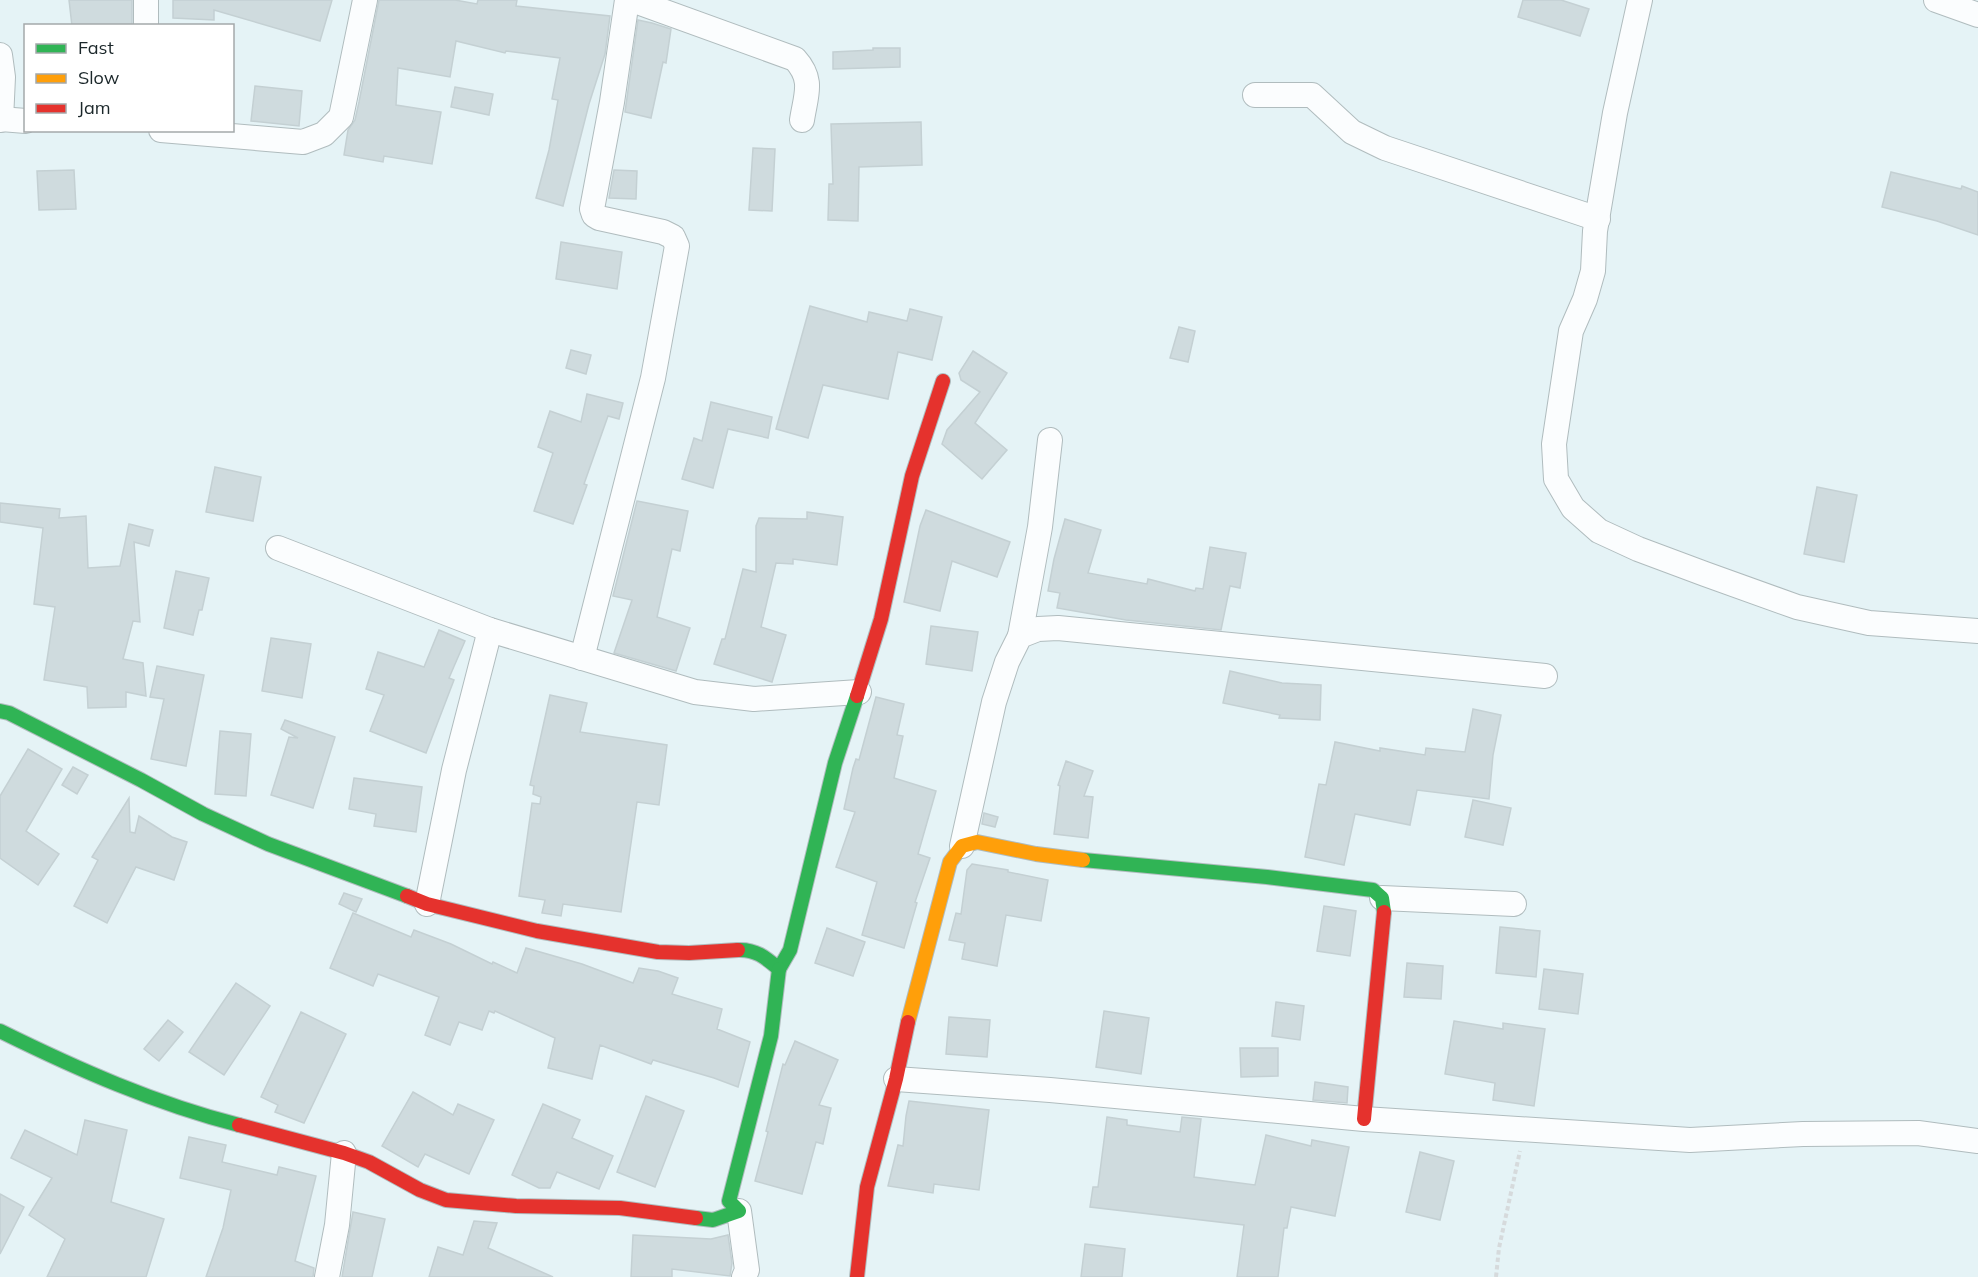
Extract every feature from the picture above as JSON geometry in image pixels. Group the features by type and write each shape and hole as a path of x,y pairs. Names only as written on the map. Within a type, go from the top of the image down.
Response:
{"street":[{"path":"146,0 146,24"},
{"path":"185,132 303,142 324,134 341,117 365,0"},
{"path":"582,658 653,378 677,246 673,237 663,232 599,218 594,215 592,209 612,102 627,0"},
{"path":"632,0 795,59 809,81 802,120"},
{"path":"1640,0 1615,113 1598,219 1593,271 1585,300 1571,331 1554,444 1556,479 1572,508 1599,531 1638,549 1797,607 1869,623 1978,631"},
{"path":"1936,0 1978,15"},
{"path":"0,55 3,77 0,119 24,121"},
{"path":"1255,95 1312,95 1352,132 1385,147 1598,219"},
{"path":"744,1277 747,1270 739,1211 729,1201 771,1036 779,969 790,950 796,931 835,763 881,619 912,476 943,381"},
{"path":"857,1277 867,1187 896,1079 915,992 950,862 962,846 994,702 1007,662 1020,636 1041,527 1050,440"},
{"path":"278,548 490,630 695,692 754,699 859,692"},
{"path":"1020,636 1038,628 1059,628 1545,676"},
{"path":"427,904 454,770 490,630"},
{"path":"0,711 9,713 203,814 268,844 427,904 537,931 658,952 689,953 749,949 764,956 779,969"},
{"path":"962,846 977,842 1036,854 1101,862 1267,877 1373,890 1382,898 1514,904"},
{"path":"1364,1119 1383,916 1382,898"},
{"path":"0,1031 69,1065 171,1104 226,1122 344,1153 369,1162 420,1190 446,1200 516,1206 620,1208 713,1220 739,1211"},
{"path":"896,1079 1050,1090 1364,1119 1690,1140 1803,1134 1918,1133 1978,1141"},
{"path":"327,1277 337,1225 344,1153"}],"path":[{"path":"1496,1277 1499,1248 1525,1130"}],"building":[{"path":"69,0 132,0 132,24 72,24"},
{"path":"173,0 332,0 320,41 214,10 214,20 173,18"},
{"path":"379,0 455,0 477,4 478,0 517,0 516,6 610,16 605,54 589,104 563,206 536,198 549,150 558,100 552,99 560,58 506,51 505,53 456,41 450,77 398,68 396,105 441,112 432,164 384,156 383,162 344,155 348,130 355,120"},
{"path":"1523,0 1561,0 1589,9 1580,36 1518,17"},
{"path":"638,20 671,29 666,63 663,62 651,118 625,112"},
{"path":"873,48 900,48 900,67 833,69 833,52 873,50"},
{"path":"255,86 302,91 299,126 251,121"},
{"path":"455,87 493,94 489,115 451,107"},
{"path":"921,122 922,165 859,167 858,221 828,220 829,184 833,184 831,124"},
{"path":"753,148 775,149 772,211 749,210"},
{"path":"74,170 76,209 39,210 37,171"},
{"path":"614,170 637,171 636,199 609,198"},
{"path":"1891,172 1961,189 1962,186 1978,192 1978,235 1937,221 1882,207"},
{"path":"561,242 622,252 617,289 556,279"},
{"path":"810,306 867,322 869,312 907,321 910,309 942,317 932,360 898,352 888,399 823,385 808,438 776,429"},
{"path":"1179,327 1195,331 1188,362 1170,358"},
{"path":"571,350 591,355 586,374 566,368"},
{"path":"973,351 1007,373 975,423 1007,450 982,479 942,444 947,430 980,392 961,380 959,373"},
{"path":"587,394 623,403 619,419 608,416 584,484 587,485 573,524 534,511 553,453 538,447 550,411 581,422"},
{"path":"711,402 772,417 768,438 728,429 713,488 682,479 694,438 702,441"},
{"path":"215,467 261,477 253,521 206,512"},
{"path":"1817,487 1857,495 1844,562 1804,554"},
{"path":"637,501 688,511 680,551 672,549 657,617 690,628 676,671 614,653 632,600 613,596"},
{"path":"0,503 60,509 59,518 86,516 88,568 120,566 129,524 153,530 149,546 134,542 140,622 133,621 123,659 143,663 146,696 126,692 126,707 88,708 87,687 44,680 55,607 34,604 43,528 0,522"},
{"path":"926,510 1010,542 997,577 952,561 940,611 904,602 920,526"},
{"path":"807,512 843,517 837,565 793,559 793,564 776,563 761,627 786,635 772,682 714,664 722,639 725,639 743,569 756,572 756,526 759,518 807,519"},
{"path":"1065,519 1101,530 1088,573 1147,584 1148,579 1195,591 1196,588 1203,589 1210,547 1246,553 1240,588 1230,586 1221,630 1126,620 1057,608 1060,593 1048,591"},
{"path":"176,571 209,578 202,610 199,610 193,635 164,628"},
{"path":"931,626 978,632 972,671 926,664"},
{"path":"439,630 465,641 449,678 454,680 426,753 370,731 384,695 366,689 378,652 424,667"},
{"path":"271,638 311,644 302,698 262,691"},
{"path":"157,666 204,675 186,766 151,759 164,699 150,697"},
{"path":"1230,671 1282,683 1321,685 1320,720 1279,718 1280,715 1223,703"},
{"path":"550,695 587,703 580,732 667,745 659,805 637,802 621,912 563,904 561,916 542,913 545,900 519,896 532,803 540,804 541,797 533,794 534,786 530,785"},
{"path":"876,697 904,704 897,735 903,736 894,778 936,791 918,854 930,858 915,902 917,903 904,948 862,935 877,882 836,867 855,812 844,809 853,768 856,759 859,760"},
{"path":"1473,709 1501,715 1493,755 1489,799 1417,790 1410,825 1355,814 1344,865 1305,857 1319,784 1326,785 1335,742 1380,751 1380,748 1425,755 1426,748 1465,752"},
{"path":"285,720 335,737 313,808 271,795 289,737 298,738 281,729"},
{"path":"220,731 251,734 246,796 215,794"},
{"path":"28,749 62,769 26,831 59,854 38,885 0,858 0,796"},
{"path":"1066,761 1093,771 1084,796 1093,797 1088,838 1054,834 1060,786 1058,785"},
{"path":"73,767 88,775 77,794 62,785"},
{"path":"354,778 422,787 416,832 374,826 376,814 349,809"},
{"path":"129,798 130,832 135,833 139,816 172,837 187,842 174,880 136,867 107,923 74,906 98,860 92,857"},
{"path":"1473,800 1511,808 1503,845 1465,837"},
{"path":"984,813 998,817 995,827 982,824"},
{"path":"972,864 1048,880 1041,921 1006,915 997,966 962,959 965,943 949,940 956,913 961,914 967,870"},
{"path":"344,893 362,899 356,912 339,904"},
{"path":"1324,906 1356,911 1350,956 1317,951"},
{"path":"353,913 411,937 414,930 517,973 526,948 582,964 633,983 639,968 658,971 678,978 672,994 722,1009 717,1029 750,1042 738,1087 653,1060 651,1064 600,1045 592,1079 548,1068 555,1038 495,1011 494,1013 489,1011 482,1030 459,1022 450,1045 425,1035 439,997 378,974 373,986 330,968"},
{"path":"1500,927 1540,931 1536,977 1496,973"},
{"path":"827,928 865,942 853,976 815,963"},
{"path":"1407,963 1443,966 1441,999 1404,997"},
{"path":"1544,969 1583,974 1578,1014 1539,1009"},
{"path":"236,983 270,1006 224,1075 189,1052"},
{"path":"1276,1002 1304,1006 1300,1040 1272,1036"},
{"path":"1104,1011 1149,1018 1141,1074 1096,1067"},
{"path":"301,1012 346,1034 304,1123 275,1112 278,1105 261,1097"},
{"path":"949,1017 990,1020 987,1057 946,1054"},
{"path":"168,1020 183,1032 159,1061 144,1049"},
{"path":"1454,1021 1503,1029 1503,1023 1545,1029 1534,1106 1493,1100 1495,1083 1445,1074"},
{"path":"795,1041 838,1060 819,1105 831,1108 823,1144 816,1142 802,1194 755,1181 783,1064 785,1065"},
{"path":"1240,1048 1278,1048 1278,1076 1241,1077"},
{"path":"1315,1082 1348,1087 1347,1103 1313,1100"},
{"path":"413,1092 453,1115 458,1104 494,1120 469,1174 425,1154 418,1167 382,1146"},
{"path":"646,1096 684,1111 655,1187 617,1172"},
{"path":"909,1101 989,1110 979,1190 934,1184 933,1193 888,1186 898,1145 903,1146"},
{"path":"543,1104 580,1120 572,1138 613,1156 599,1189 557,1172 550,1188 539,1188 512,1175"},
{"path":"1107,1117 1127,1120 1127,1125 1180,1132 1182,1117 1201,1119 1194,1177 1255,1185 1266,1135 1311,1146 1312,1140 1349,1147 1335,1216 1291,1207 1287,1228 1284,1228 1278,1277 1237,1277 1244,1225 1090,1207 1093,1187 1098,1187"},
{"path":"85,1120 127,1130 111,1202 164,1219 146,1277 47,1277 65,1239 29,1215 52,1178 11,1158 25,1130 77,1155"},
{"path":"189,1137 226,1145 222,1162 277,1175 279,1167 316,1176 295,1261 314,1268 313,1277 206,1277 223,1228 231,1190 180,1178"},
{"path":"1420,1152 1454,1161 1440,1220 1406,1212"},
{"path":"0,1194 24,1207 0,1254"},
{"path":"353,1212 385,1219 372,1277 342,1277"},
{"path":"474,1221 497,1223 488,1248 553,1277 429,1277 438,1247 463,1255"},
{"path":"633,1235 711,1239 728,1235 732,1263 730,1276 672,1269 672,1277 631,1277"},
{"path":"1085,1244 1125,1249 1122,1277 1081,1277"}],"traffic: fast":[{"path":"738,950 755,953 779,969 790,950 835,763 857,696"},
{"path":"0,711 9,713 203,814 268,844 407,896"},
{"path":"1083,860 1267,877 1373,890 1382,898 1384,912"},
{"path":"696,1218 713,1220 739,1211 729,1201 771,1036 779,969"},
{"path":"0,1031 58,1059 147,1096 239,1125"}],"traffic: slow":[{"path":"908,1022 950,862 962,846 977,842 1036,854 1083,860"}],"traffic: jam":[{"path":"857,696 881,619 912,476 943,381"},
{"path":"407,896 427,904 537,931 658,952 738,950"},
{"path":"1364,1119 1384,912"},
{"path":"857,1277 867,1187 896,1079 908,1022"},
{"path":"239,1125 344,1153 369,1162 420,1190 446,1200 516,1206 620,1208 696,1218"}]}
